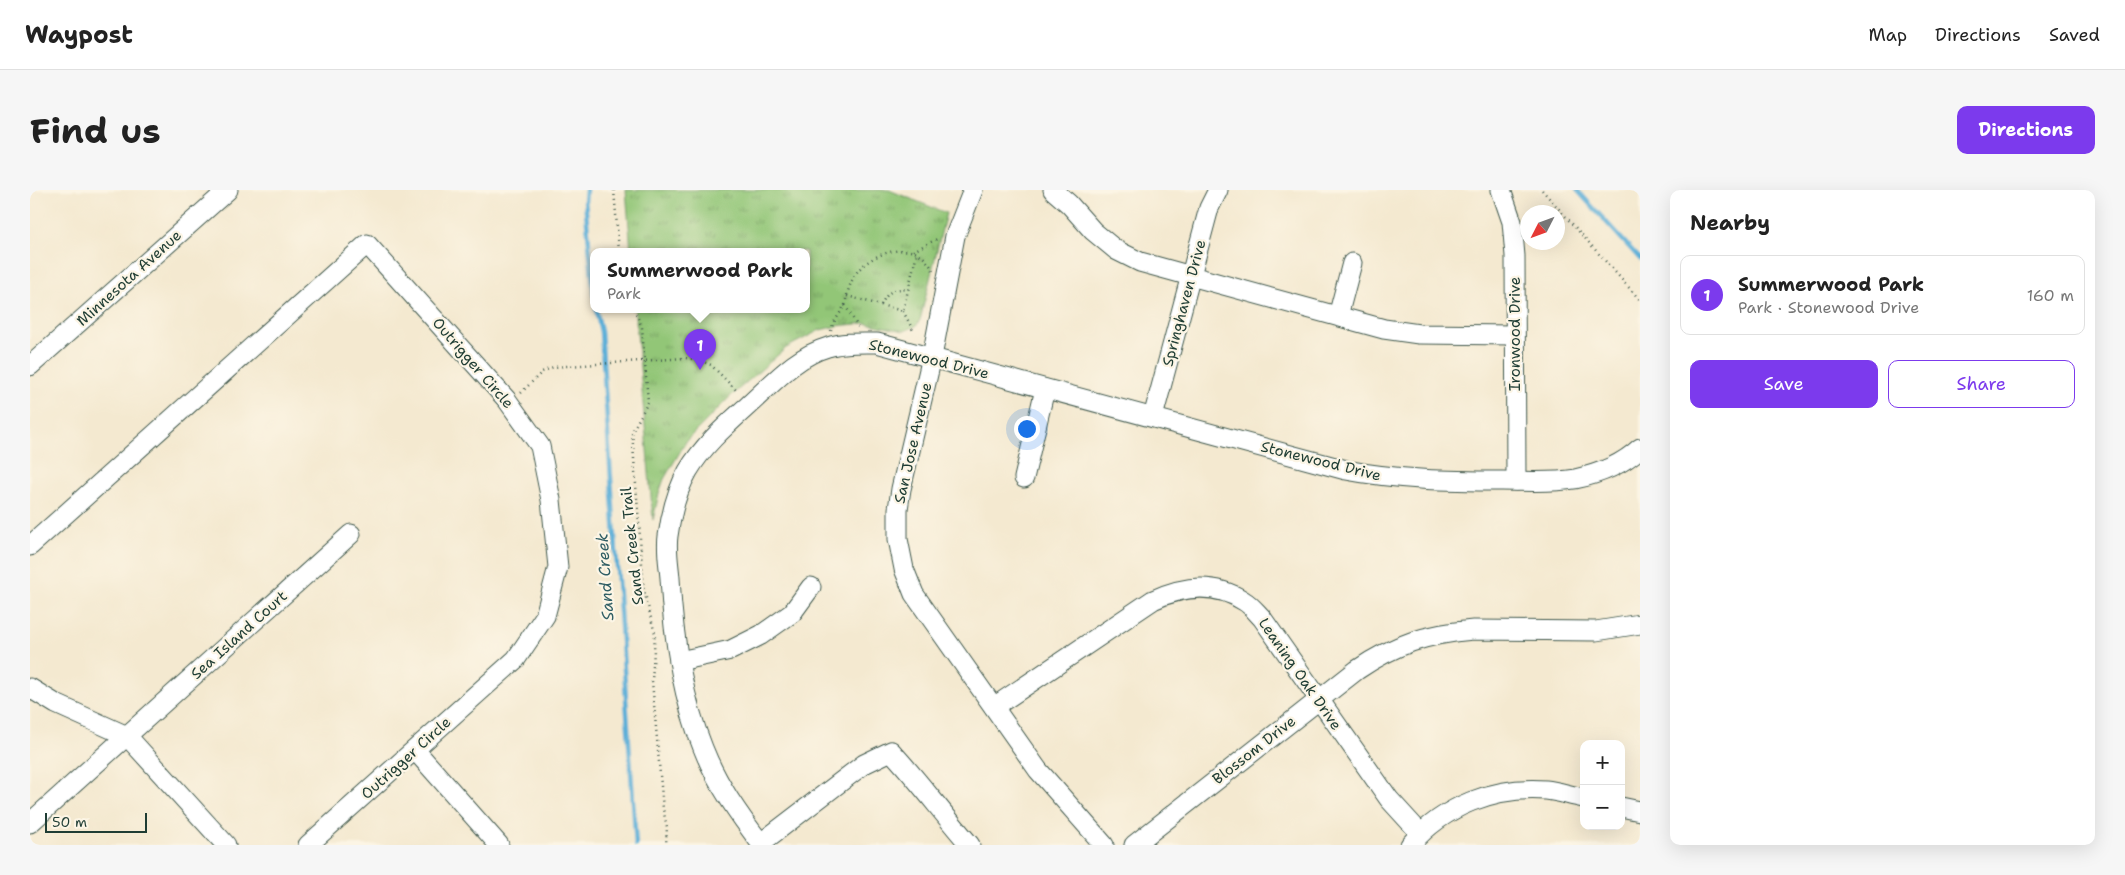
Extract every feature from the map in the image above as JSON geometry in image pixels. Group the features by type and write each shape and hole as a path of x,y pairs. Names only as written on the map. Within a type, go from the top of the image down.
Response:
{"street":[{"name":"Minnesota Avenue","path":"30,366 228,190"},
{"name":"San Jose Avenue","path":"973,190 955,236 932,357 901,489 898,509 898,539 904,569 914,594 1038,770 1104,845"},
{"path":"1053,190 1069,204 1092,231 1116,250 1146,264 1384,329 1420,334 1514,335"},
{"name":"Springhaven Drive","path":"1153,417 1209,208 1218,190"},
{"name":"Ironwood Drive","path":"1501,190 1512,222 1515,256 1516,481"},
{"name":"Outrigger Circle","path":"30,546 367,244 510,404 540,446 551,500 558,567 546,616 516,659 308,845"},
{"path":"1338,316 1352,263"},
{"name":"Stonewood Drive","path":"761,844 743,821 723,789 703,750 692,718 679,661 671,601 668,538 674,504 687,472 704,448 799,360 828,346 850,343 877,343 1346,470 1382,477 1424,481 1574,479 1593,474 1629,458 1640,448"},
{"path":"1024,478 1045,389"},
{"name":"Sea Island Court","path":"30,823 351,534"},
{"name":"Leaning Oak Drive","path":"994,707 1153,600 1170,592 1196,586 1222,591 1244,601 1262,618 1415,839"},
{"path":"679,661 731,650 761,634 792,613 811,587"},
{"name":"Blossom Drive","path":"1134,845 1318,700 1381,654 1404,643 1454,632 1473,630 1596,631 1640,624"},
{"path":"30,688 56,704 126,736 226,845"},
{"path":"415,750 499,845"},
{"path":"761,844 864,764 891,751 915,777 949,822 970,845"},
{"path":"1415,839 1440,818 1464,803 1488,795 1548,790 1580,797"},
{"path":"1625,808 1640,811"}],"path":[{"path":"614,190 619,248"},
{"path":"1542,190 1640,300"},
{"path":"912,252 943,237"},
{"path":"831,332 833,324 845,305 851,282 865,264 884,254 897,251 912,252 925,258 934,272"},
{"path":"914,332 903,311 917,253"},
{"path":"881,305 885,296 891,291 899,288 908,290"},
{"path":"847,296 903,311"},
{"path":"845,305 858,328"},
{"name":"Sand Creek Trail","path":"636,313 642,327 648,402 632,432 644,590 655,634 652,681 663,809 667,827 666,845"},
{"path":"510,404 542,372 552,367 575,367 664,358 699,360 711,365 721,373 739,394"}],"green space":[{"path":"626,190 889,190 946,213 920,320 916,326 904,331 865,323 837,326 820,330 786,348 732,395 687,440 664,479 653,520 635,313 810,313 810,248 631,248"}],"waterway":[{"name":"Sand Creek","path":"586,190 585,201 590,254"},
{"path":"1577,190 1640,259"},
{"name":"Sand Creek","path":"597,313 601,332 636,845"}],"place":[{"name":"Summerwood Park","path":"700,370"}]}
